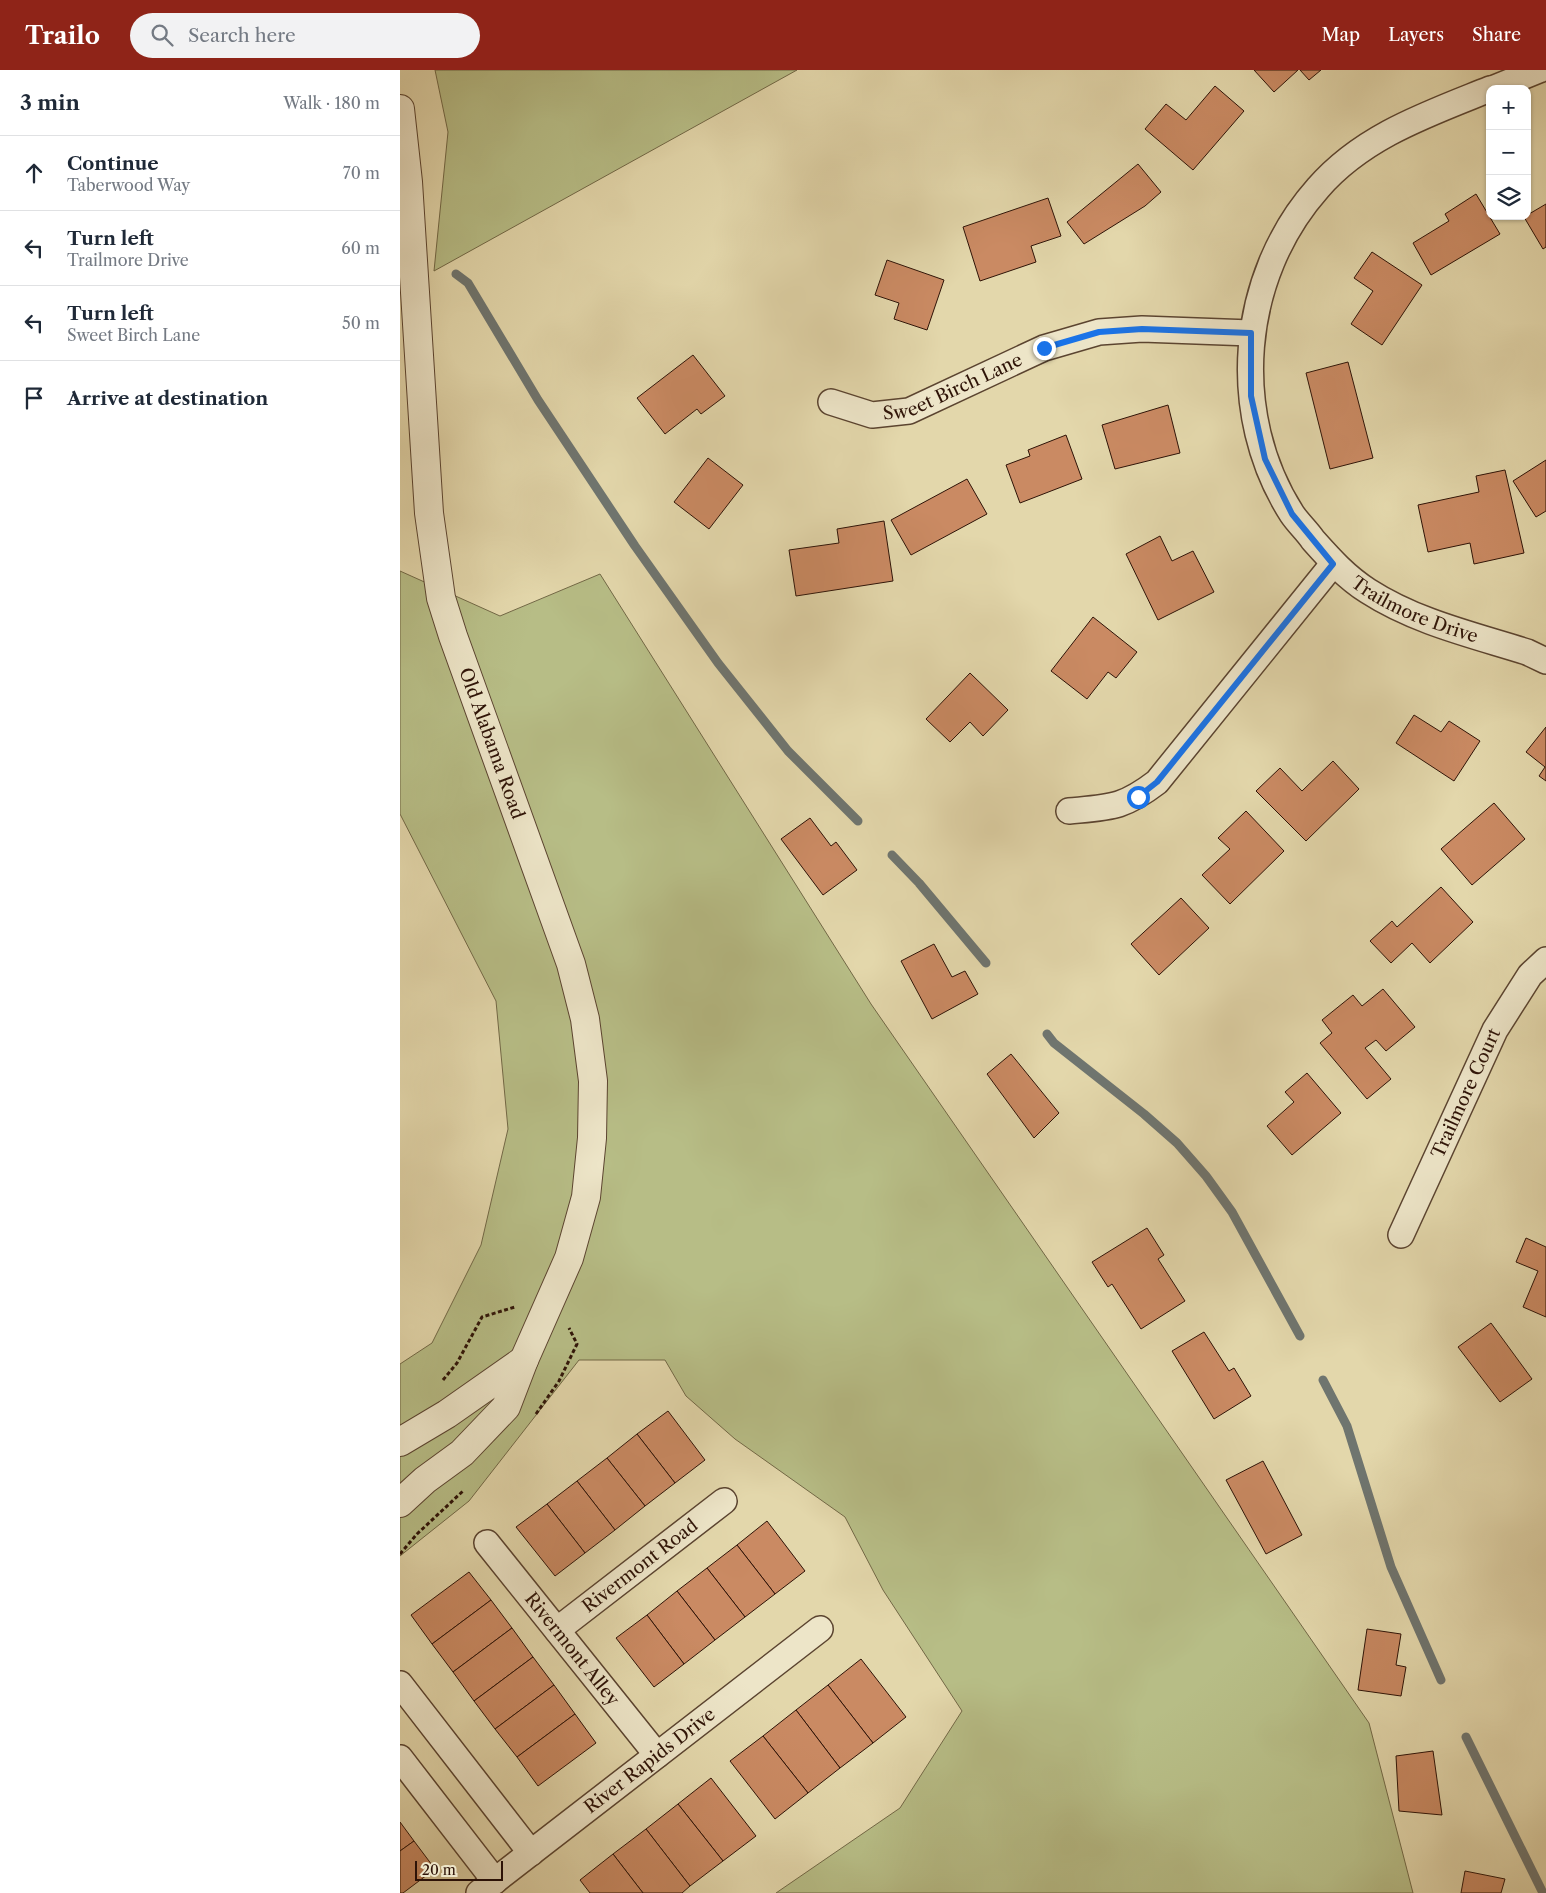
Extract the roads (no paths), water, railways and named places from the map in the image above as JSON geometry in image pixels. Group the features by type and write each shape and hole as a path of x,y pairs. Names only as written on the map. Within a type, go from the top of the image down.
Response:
{"street":[{"name":"Trailmore Drive","path":"1501,85 1539,70"},
{"name":"Trailmore Drive","path":"1486,91 1404,124 1356,153 1318,188 1285,234 1267,272 1251,333 1251,396 1265,459 1292,514 1333,564 1367,590 1408,613 1546,660"},
{"name":"Old Alabama Road","path":"400,109 408,182 429,513 441,598 571,964 585,1019 593,1081 592,1138 586,1197 569,1258 524,1360 506,1407 462,1453 424,1480 400,1503"},
{"name":"Sweet Birch Lane","path":"831,402 872,415 909,411 1044,348 1099,332 1142,329 1251,333"},
{"path":"1069,811 1115,807 1138,797 1157,782 1333,564"},
{"name":"Trailmore Court","path":"1401,1234 1495,1030 1530,975 1546,960"},
{"path":"400,1442 447,1414 524,1360"},
{"name":"Rivermont Road","path":"557,1630 724,1501"},
{"name":"Rivermont Alley","path":"487,1543 657,1755"},
{"name":"River Rapids Drive","path":"487,1887 820,1629"},
{"path":"400,1684 531,1852"},
{"path":"400,1758 487,1887"}],"waterway":[{"path":"456,274 468,283 538,400 635,546 718,663 788,751 858,821"},
{"path":"892,855 919,883 986,963"},
{"path":"1047,1034 1054,1043 1144,1114 1177,1143 1206,1176 1232,1212 1300,1336"},
{"path":"1323,1380 1347,1426 1391,1567 1441,1680"},
{"path":"1466,1737 1543,1893"}]}
